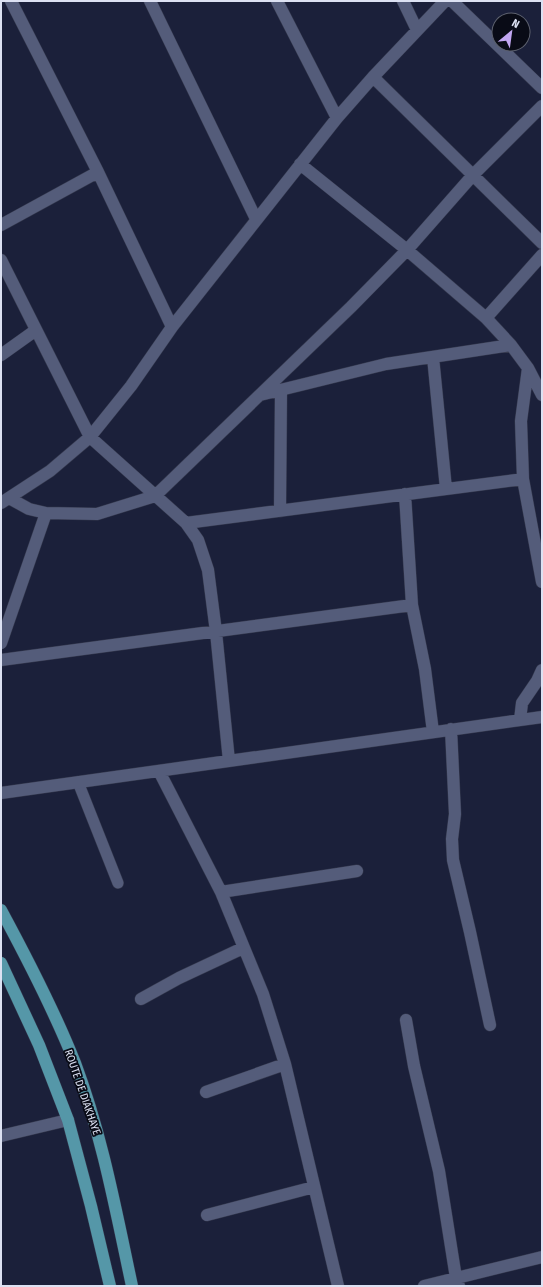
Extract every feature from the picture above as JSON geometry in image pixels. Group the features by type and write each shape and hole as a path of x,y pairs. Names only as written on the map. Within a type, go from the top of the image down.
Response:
{"main road":[{"name":"ROUTE DE DIAKHAYE","path":"1,910 42,987 75,1063 106,1166 132,1286"},
{"name":"ROUTE DE DIAKHAYE","path":"1,963 39,1045 68,1120 91,1206 110,1286"}],"street":[{"path":"11,1 98,172 172,327"},
{"path":"150,1 256,219"},
{"path":"277,1 337,118"},
{"path":"403,1 417,30"},
{"path":"5,500 50,471 90,437 131,386 172,327 337,118 373,77 445,1"},
{"path":"452,1 542,88"},
{"path":"373,77 542,243"},
{"path":"5,500 29,510 46,513 97,514 155,496 351,307 407,250 473,175 542,106"},
{"path":"300,164 407,250 486,318 511,345 528,368 542,395"},
{"path":"1,225 98,172"},
{"path":"486,318 542,255"},
{"path":"1,260 90,437 186,523 198,540 208,570 216,632 229,762"},
{"path":"1,355 36,330"},
{"path":"259,395 386,364 511,345"},
{"path":"433,357 446,488"},
{"path":"528,368 521,421 523,479 542,582"},
{"path":"280,511 281,390"},
{"path":"186,523 523,479"},
{"path":"405,494 412,605 424,669 433,732"},
{"path":"1,643 46,513"},
{"path":"1,660 412,605"},
{"path":"520,720 522,703 537,681 542,670"},
{"path":"1,793 229,762 542,716"},
{"path":"451,729 455,814 452,839 453,860 490,1025"},
{"path":"159,771 221,892 263,994 285,1064 338,1286"},
{"path":"221,892 358,871"},
{"path":"141,999 179,978 244,948"},
{"path":"406,1020 414,1066 439,1171 457,1282"},
{"path":"206,1092 285,1064"},
{"path":"1,1136 68,1120"},
{"path":"206,1215 314,1187"},
{"path":"424,1286 457,1282 542,1257"}],"lane":[{"path":"78,782 118,882"}]}
